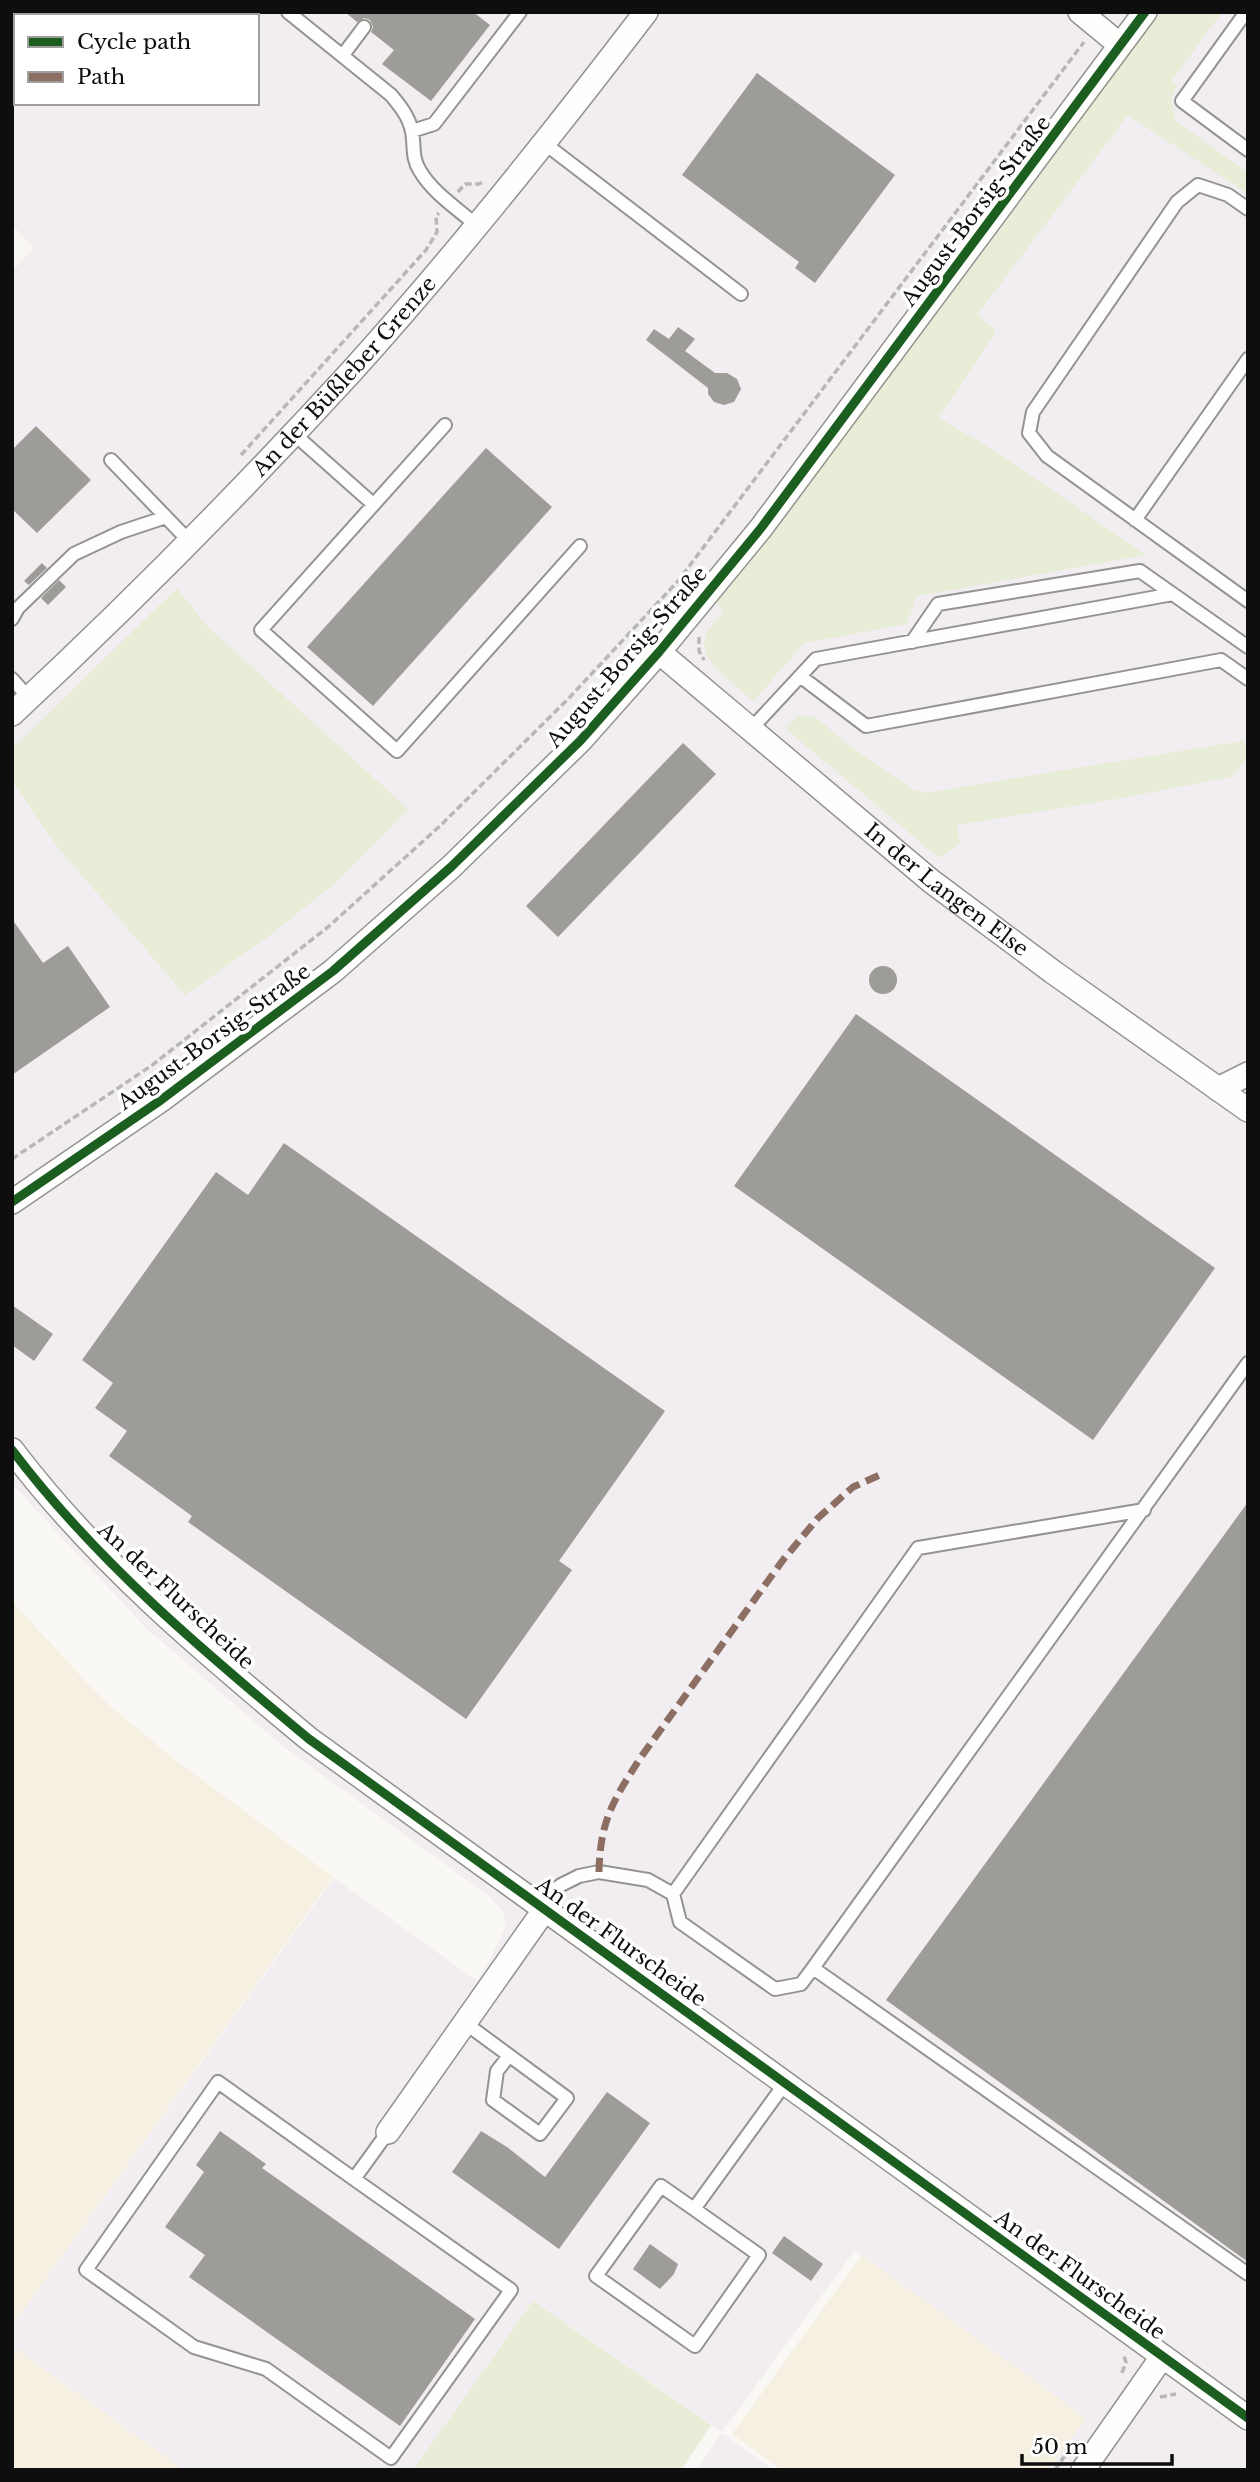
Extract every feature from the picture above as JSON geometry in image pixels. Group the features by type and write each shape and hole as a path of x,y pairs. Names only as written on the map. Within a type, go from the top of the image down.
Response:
{"street":[{"name":"An der Büßleber Grenze","path":"12,714 188,541 351,372 477,225 646,12"},
{"name":"August-Borsig-Straße","path":"12,1202 161,1100 333,971 451,867 580,741 659,652 761,528 1145,12"},
{"path":"1088,18 1121,45"},
{"name":"In der Langen Else","path":"659,652 931,881 1053,972 1248,1110"},
{"path":"1218,1089 1248,1074"},
{"name":"An der Flurscheide","path":"12,1450 84,1533 197,1646 309,1739 1248,2418"},
{"name":"An der Flurscheide","path":"388,2132 542,1907"},
{"name":"An der Flurscheide","path":"1083,2470 1162,2357"}],"lane":[{"path":"288,12 391,95 404,111 412,131 413,155 419,171 449,202 477,225"},
{"path":"412,131 434,124 520,12"},
{"path":"1246,12 1182,101 1248,150"},
{"path":"343,55 364,27"},
{"path":"544,143 741,294"},
{"path":"1248,209 1228,195 1198,186 1177,202 1033,412 1029,433 1047,456 1248,601"},
{"path":"1135,520 1248,359"},
{"path":"445,425 261,630 397,751 580,546"},
{"path":"293,433 373,504"},
{"path":"111,460 188,541"},
{"path":"12,618 74,554 121,532 166,517"},
{"path":"912,642 938,604 1140,571 1248,647"},
{"path":"751,729 816,660 1173,594"},
{"path":"800,676 866,726 1221,660 1248,679"},
{"path":"12,679 29,698"},
{"path":"542,1907 543,1898 561,1885 598,1871 648,1880 673,1894 680,1922 775,1989 801,1984 1248,1363"},
{"path":"673,1894 918,1548 1144,1510"},
{"path":"813,1968 1248,2274"},
{"path":"465,2023 567,2098 540,2134 493,2100 497,2071 509,2056"},
{"path":"218,2082 354,2179 510,2290 391,2458 266,2368 194,2347 86,2270 218,2082"},
{"path":"694,2209 786,2082"},
{"path":"354,2179 388,2132"},
{"path":"661,2186 694,2209 759,2255 695,2346 596,2276 661,2186"}],"path":[{"path":"12,1159 151,1066 328,927 470,796 569,698 678,581 1088,18"},
{"path":"233,465 426,250 437,232 436,216 465,184 479,184 490,177"},
{"path":"678,581 701,601"},
{"path":"703,631 699,637 699,651 705,663"},
{"path":"1116,2382 1124,2371 1126,2362 1122,2353"},
{"path":"1153,2399 1167,2394 1183,2394"},
{"path":"1055,2470 1070,2448"}],"shaded area":[{"path":"12,12 1248,12 1248,2470 1049,2470 1085,2418 855,2250 722,2432 533,2301 413,2470 184,2470 12,2346 12,2326 334,1878 477,1981 505,1926 503,1911 490,1897 284,1747 147,1629 12,1484 12,271 34,248 12,225"},
{"path":"12,1601 102,1699 174,1759 333,1877 12,2326"},
{"path":"862,2255 1086,2418 1049,2470 782,2470 732,2434"},
{"path":"12,2346 184,2470 12,2470"},
{"path":"722,2433 774,2470 696,2470"}],"green space":[{"path":"1158,12 1222,12 1172,80 1177,85 1171,100 1176,121 1248,173 1248,194 1128,115 977,315 996,331 954,396 937,417 997,452 1146,555 917,596 907,624 804,643 754,701 721,673 707,656 704,647 706,634 724,611 716,603 850,430"},
{"path":"177,588 206,625 408,809 333,885 269,936 185,995 60,850 12,780 12,749"},
{"path":"797,716 815,717 846,743 912,789 925,793 1242,741 1248,745 1248,757 1231,777 957,825 960,843 939,858 785,728"},
{"path":"533,2301 711,2425 681,2470 413,2470"}],"building":[{"path":"345,12 473,12 490,25 431,101 382,64 394,50 371,32 373,27 370,20 364,18 357,22"},
{"path":"757,73 895,175 815,283 795,268 799,262 682,175"},
{"path":"678,327 695,339 685,351 715,373 727,373 737,379 741,389 734,402 724,405 714,402 708,394 708,388 646,340 654,329 669,339"},
{"path":"36,426 91,480 37,533 12,509 12,450"},
{"path":"486,448 552,507 373,706 307,647"},
{"path":"42,563 47,568 29,585 24,581"},
{"path":"59,580 66,587 48,605 41,598"},
{"path":"683,743 716,774 558,937 526,906"},
{"path":"12,919 43,963 68,946 110,1007 12,1075"},
{"path":"883,966 893,970 897,980 893,990 883,994 873,990 869,980 873,970"},
{"path":"856,1014 1215,1268 1093,1440 734,1186"},
{"path":"284,1143 665,1411 559,1561 572,1570 466,1719 188,1522 192,1516 109,1456 127,1431 95,1408 113,1383 82,1360 216,1172 248,1195"},
{"path":"12,1305 53,1334 34,1361 12,1345"},
{"path":"1248,1502 1248,2262 886,2000"},
{"path":"607,2092 650,2123 559,2249 452,2172 481,2131 507,2147 545,2177"},
{"path":"220,2131 266,2164 262,2168 475,2319 400,2426 189,2277 205,2255 165,2227 204,2172 196,2165"},
{"path":"784,2236 823,2264 811,2281 772,2253"},
{"path":"650,2244 678,2264 674,2274 660,2289 633,2269"}],"marked path":[{"path":"599,1872 602,1838 610,1811 641,1757 783,1560 818,1518 853,1487 882,1474"}],"cycle path":[{"path":"12,1202 161,1100 333,971 451,867 580,741 659,652 761,528 1145,12"},
{"path":"12,1450 79,1530 115,1567 191,1638 309,1739 1248,2418"}]}
